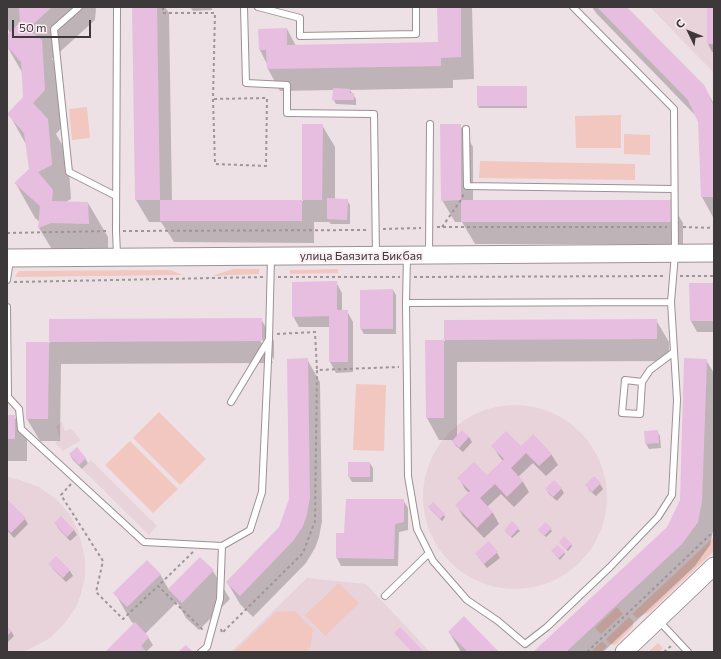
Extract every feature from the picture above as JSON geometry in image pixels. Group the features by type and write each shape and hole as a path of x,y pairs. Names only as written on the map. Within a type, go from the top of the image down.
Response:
{"main road":[{"name":"улица Баязита Бикбая","path":"8,258 714,254"},
{"path":"624,652 714,566"}],"lane":[{"path":"79,7 54,29 69,172 116,196"},
{"path":"117,7 117,258"},
{"path":"244,7 246,83 287,85 287,113 374,114 376,256"},
{"path":"258,7 300,18 300,36 416,34 416,7"},
{"path":"407,256 406,303 408,476 418,529 433,562 466,600 498,621 525,644 547,627 610,568 658,517 672,495 677,400 671,302 675,254 674,109 573,7"},
{"path":"429,256 430,124"},
{"path":"466,129 467,186 674,189"},
{"path":"7,307 8,397 19,409 21,429 144,542 222,546 250,530 262,492 271,257"},
{"path":"7,281 8,258"},
{"path":"406,303 671,302"},
{"path":"231,402 269,337"},
{"path":"642,382 625,380 622,413 640,414 642,382 650,370 674,352"},
{"path":"201,652 207,647 220,599 222,546"},
{"path":"385,596 429,553"},
{"path":"658,620 688,652"}],"path":[{"path":"163,7 163,13 215,13 213,99 215,164 266,166 267,98 213,99"},
{"path":"442,227 461,200 467,186"},
{"path":"7,233 376,230 429,227 714,228"},
{"path":"7,281 271,277 714,276"},
{"path":"215,615 222,633 303,553 316,521 317,370 315,332 269,337"},
{"path":"317,370 407,367"},
{"path":"75,480 60,495 103,561 96,592 123,619 201,545"},
{"path":"587,652 714,531"},
{"path":"158,586 210,636"}],"shaded area":[{"path":"650,7 714,7 714,73"},
{"path":"87,107 90,138 72,140 69,109"},
{"path":"621,115 621,148 576,148 575,116"},
{"path":"624,134 650,135 650,155 624,154"},
{"path":"480,161 635,164 635,180 479,178"},
{"path":"233,269 259,269 259,274 212,276"},
{"path":"338,269 338,273 290,274 290,270"},
{"path":"170,270 183,275 15,277 19,271"},
{"path":"356,384 386,385 384,451 353,450"},
{"path":"524,405 533,406 559,416 574,426 586,438 596,453 603,470 606,479 606,515 596,541 586,556 574,568 559,578 533,588 506,589 497,588 471,578 456,568 444,556 434,541 424,515 423,488 424,479 434,453 444,438 456,426 471,416 497,406"},
{"path":"159,412 206,459 180,485 133,438"},
{"path":"62,422 65,431 71,429 81,440 63,451 55,443 60,439 56,426"},
{"path":"130,441 178,489 153,513 105,465"},
{"path":"91,460 157,526 149,535 82,469"},
{"path":"7,477 39,487 57,500 70,515 78,530 85,558 85,578 75,609 65,623 50,638 30,649 21,652 7,652"},
{"path":"714,537 714,551 650,612 637,618 632,614"},
{"path":"307,578 366,584 430,652 231,652"},
{"path":"339,583 359,603 325,636 305,615"},
{"path":"617,607 623,614 601,634 595,628"},
{"path":"295,611 313,630 310,648 306,652 234,652 276,612"},
{"path":"629,617 633,621 633,627 615,645 610,644 606,639"},
{"path":"602,641 607,646 601,652 591,652"},
{"path":"658,643 663,648 659,652 648,652"}],"building":[{"path":"19,7 52,7 28,29 42,40 45,90 33,103 48,119 52,165 38,172 53,190 52,201 88,202 89,224 51,223 38,228 40,206 14,183 29,169 24,133 7,114 23,97 21,62 7,46 7,35 20,23"},
{"path":"132,7 157,7 160,200 135,200"},
{"path":"437,7 461,7 461,57 441,58 441,66 267,69 266,50 259,50 258,29 287,28 287,45 438,42"},
{"path":"597,7 627,7 705,86 714,107 714,197 701,197 698,122 688,100"},
{"path":"707,7 714,7 714,44 707,44"},
{"path":"477,86 527,86 527,106 477,106"},
{"path":"333,88 350,89 350,93 354,93 354,100 332,100"},
{"path":"302,124 323,124 322,200 302,200"},
{"path":"440,124 461,124 461,200 441,201"},
{"path":"327,198 348,199 347,220 327,219"},
{"path":"160,200 302,200 302,221 160,221"},
{"path":"461,200 671,200 671,222 461,222"},
{"path":"337,281 337,310 348,310 348,362 329,362 329,316 292,317 292,282"},
{"path":"689,283 714,283 714,321 690,321"},
{"path":"393,289 393,329 360,329 360,290"},
{"path":"262,318 262,341 49,342 49,319"},
{"path":"657,319 657,339 444,340 444,320"},
{"path":"425,340 444,340 444,418 426,418"},
{"path":"26,342 49,342 48,419 26,419"},
{"path":"308,358 310,498 307,514 303,526 293,541 240,596 226,582 279,527 289,499 287,359"},
{"path":"684,358 707,359 702,501 698,522 682,544 566,652 533,652 667,527 680,500"},
{"path":"7,415 15,415 15,439 7,439"},
{"path":"462,430 469,437 459,448 452,441"},
{"path":"658,430 659,443 645,444 644,431"},
{"path":"506,431 521,446 533,434 552,454 539,466 526,453 511,468 523,481 507,497 495,484 480,498 493,512 477,528 455,505 470,491 457,478 474,462 487,475 504,459 491,446"},
{"path":"77,447 86,458 79,465 69,454"},
{"path":"348,462 370,462 370,477 348,477"},
{"path":"594,476 601,483 592,492 585,485"},
{"path":"554,480 562,488 553,497 545,489"},
{"path":"7,499 26,518 11,533 7,529"},
{"path":"346,499 404,499 404,522 395,524 394,559 336,558 336,533 344,533"},
{"path":"433,502 445,514 440,519 428,507"},
{"path":"61,516 74,530 67,537 54,523"},
{"path":"512,521 519,528 511,537 504,530"},
{"path":"545,522 552,528 544,536 538,530"},
{"path":"564,536 572,544 566,550 559,542"},
{"path":"489,541 498,552 484,564 475,553"},
{"path":"557,545 565,552 559,558 551,551"},
{"path":"56,556 70,570 63,578 48,564"},
{"path":"200,557 214,570 182,603 168,589"},
{"path":"147,560 161,574 127,607 113,593"},
{"path":"464,616 499,652 468,652 448,632"},
{"path":"135,622 149,637 141,646 147,652 105,652"},
{"path":"7,626 12,631 7,636"},
{"path":"400,627 424,652 412,652 394,633"},
{"path":"186,645 193,652 178,652"}]}
